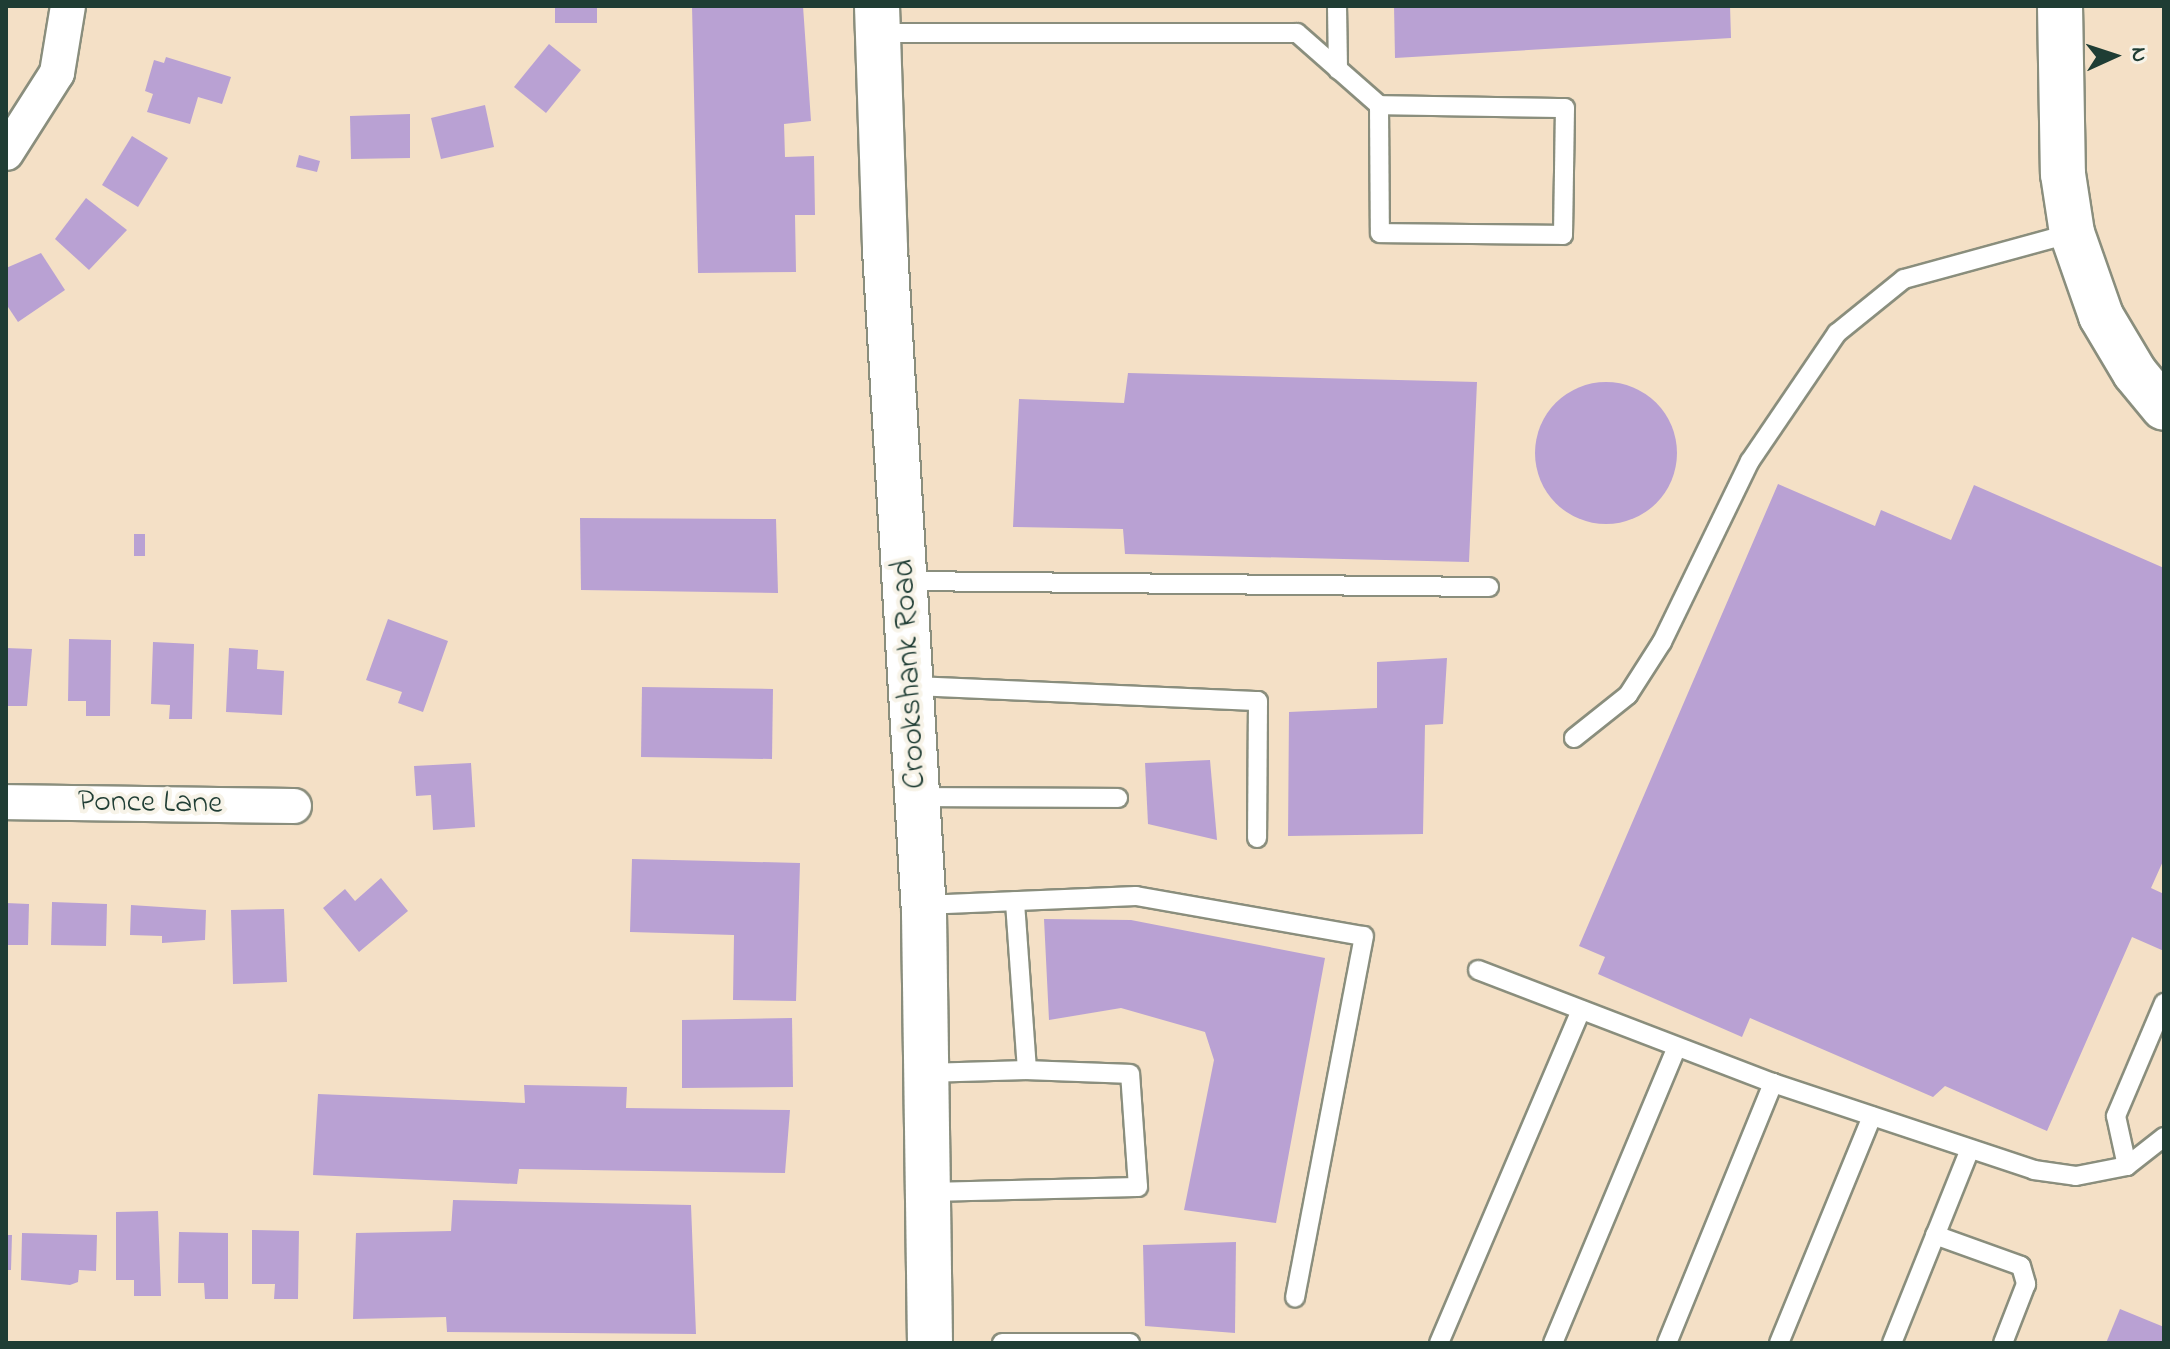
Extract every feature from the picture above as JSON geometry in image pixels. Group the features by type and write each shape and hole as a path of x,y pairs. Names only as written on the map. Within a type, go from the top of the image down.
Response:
{"street":[{"path":"6,153 57,73 68,6"},
{"path":"2060,6 2063,174 2072,233 2101,316 2135,373 2164,408"},
{"name":"Crookshank Road","path":"877,20 923,905 930,1343"},
{"name":"Ponce Lane","path":"6,802 294,806"}],"lane":[{"path":"1337,6 1338,70"},
{"path":"877,20 1297,33 1379,105 1565,108 1563,235 1380,233 1379,105"},
{"path":"1574,738 1628,695 1662,642 1750,461 1837,333 1904,279 2072,233"},
{"path":"906,581 1489,587"},
{"path":"912,686 1258,701 1257,838"},
{"path":"918,797 1118,798"},
{"path":"923,905 1136,896 1364,936 1295,1297"},
{"path":"1015,901 1027,1070"},
{"path":"1478,970 1773,1083 1969,1151 2034,1170 2076,1176 2127,1166 2164,1137"},
{"path":"2127,1166 2116,1116 2164,1003"},
{"path":"1439,1343 1581,1010"},
{"path":"1553,1343 1677,1047"},
{"path":"926,1073 1027,1070 1130,1074 1138,1187 928,1192"},
{"path":"1667,1343 1773,1083"},
{"path":"1779,1343 1872,1116"},
{"path":"1892,1343 1969,1151"},
{"path":"1935,1235 2021,1266 2026,1284 2003,1343"},
{"path":"1002,1343 1130,1343"}],"building":[{"path":"555,6 597,6 597,23 555,23"},
{"path":"692,6 803,6 811,121 784,124 785,157 814,156 815,215 795,215 796,272 698,273"},
{"path":"1394,6 1730,6 1731,38 1395,58"},
{"path":"549,44 581,70 546,113 514,87"},
{"path":"166,57 231,77 222,104 198,97 190,124 147,112 153,94 145,91 154,60 164,63"},
{"path":"485,105 494,147 441,159 431,118"},
{"path":"410,114 410,158 351,159 350,116"},
{"path":"132,136 168,158 138,207 102,185"},
{"path":"299,155 320,161 317,172 296,167"},
{"path":"86,198 127,230 89,270 55,239"},
{"path":"41,253 65,290 18,322 6,304 6,268"},
{"path":"1128,373 1477,382 1469,562 1125,554 1123,529 1013,527 1019,399 1124,403"},
{"path":"1606,382 1633,387 1657,402 1672,426 1677,453 1672,480 1657,504 1633,519 1606,524 1579,519 1555,504 1540,480 1535,453 1540,426 1555,402 1579,387"},
{"path":"1778,484 1875,526 1881,510 1951,540 1974,485 2164,568 2164,859 2151,888 2164,894 2164,951 2132,937 2047,1131 1945,1086 1933,1097 1750,1018 1742,1037 1598,974 1605,957 1579,946"},
{"path":"580,518 776,519 778,593 581,590"},
{"path":"134,534 145,534 145,556 134,556"},
{"path":"388,619 448,641 423,712 398,703 402,692 366,680"},
{"path":"69,639 111,640 110,716 86,716 86,701 68,701"},
{"path":"153,642 194,644 192,719 169,719 170,705 151,704"},
{"path":"6,648 32,649 27,706 6,706"},
{"path":"229,648 258,650 257,669 284,671 282,715 226,712"},
{"path":"1447,658 1443,724 1425,725 1423,834 1288,836 1289,712 1377,708 1377,662"},
{"path":"642,687 773,689 772,759 641,757"},
{"path":"1210,760 1217,840 1148,824 1145,763"},
{"path":"471,763 475,827 433,830 431,795 416,796 414,766"},
{"path":"632,859 800,863 796,1001 733,1000 734,935 630,932"},
{"path":"381,878 408,911 359,952 323,908 345,889 355,901"},
{"path":"52,902 107,904 106,946 51,945"},
{"path":"6,903 29,904 28,945 6,945"},
{"path":"131,905 206,910 205,940 162,943 162,936 130,935"},
{"path":"284,909 287,982 233,984 231,910"},
{"path":"1044,919 1131,920 1325,958 1276,1223 1184,1210 1214,1060 1205,1032 1121,1008 1049,1020"},
{"path":"792,1018 793,1087 682,1088 682,1020"},
{"path":"524,1085 627,1087 626,1108 790,1110 785,1173 519,1169 517,1184 313,1175 318,1094 525,1103"},
{"path":"453,1200 691,1205 696,1334 447,1332 446,1317 353,1319 356,1233 451,1231"},
{"path":"158,1211 161,1296 134,1296 134,1280 116,1280 116,1212"},
{"path":"252,1230 299,1231 298,1299 274,1299 275,1284 252,1284"},
{"path":"179,1232 228,1233 228,1299 205,1299 204,1283 178,1283"},
{"path":"22,1233 97,1235 96,1271 79,1270 78,1282 70,1285 21,1280"},
{"path":"6,1235 12,1235 11,1270 6,1270"},
{"path":"1236,1242 1235,1333 1145,1326 1143,1245"},
{"path":"2120,1309 2164,1327 2164,1343 2106,1343"}]}
